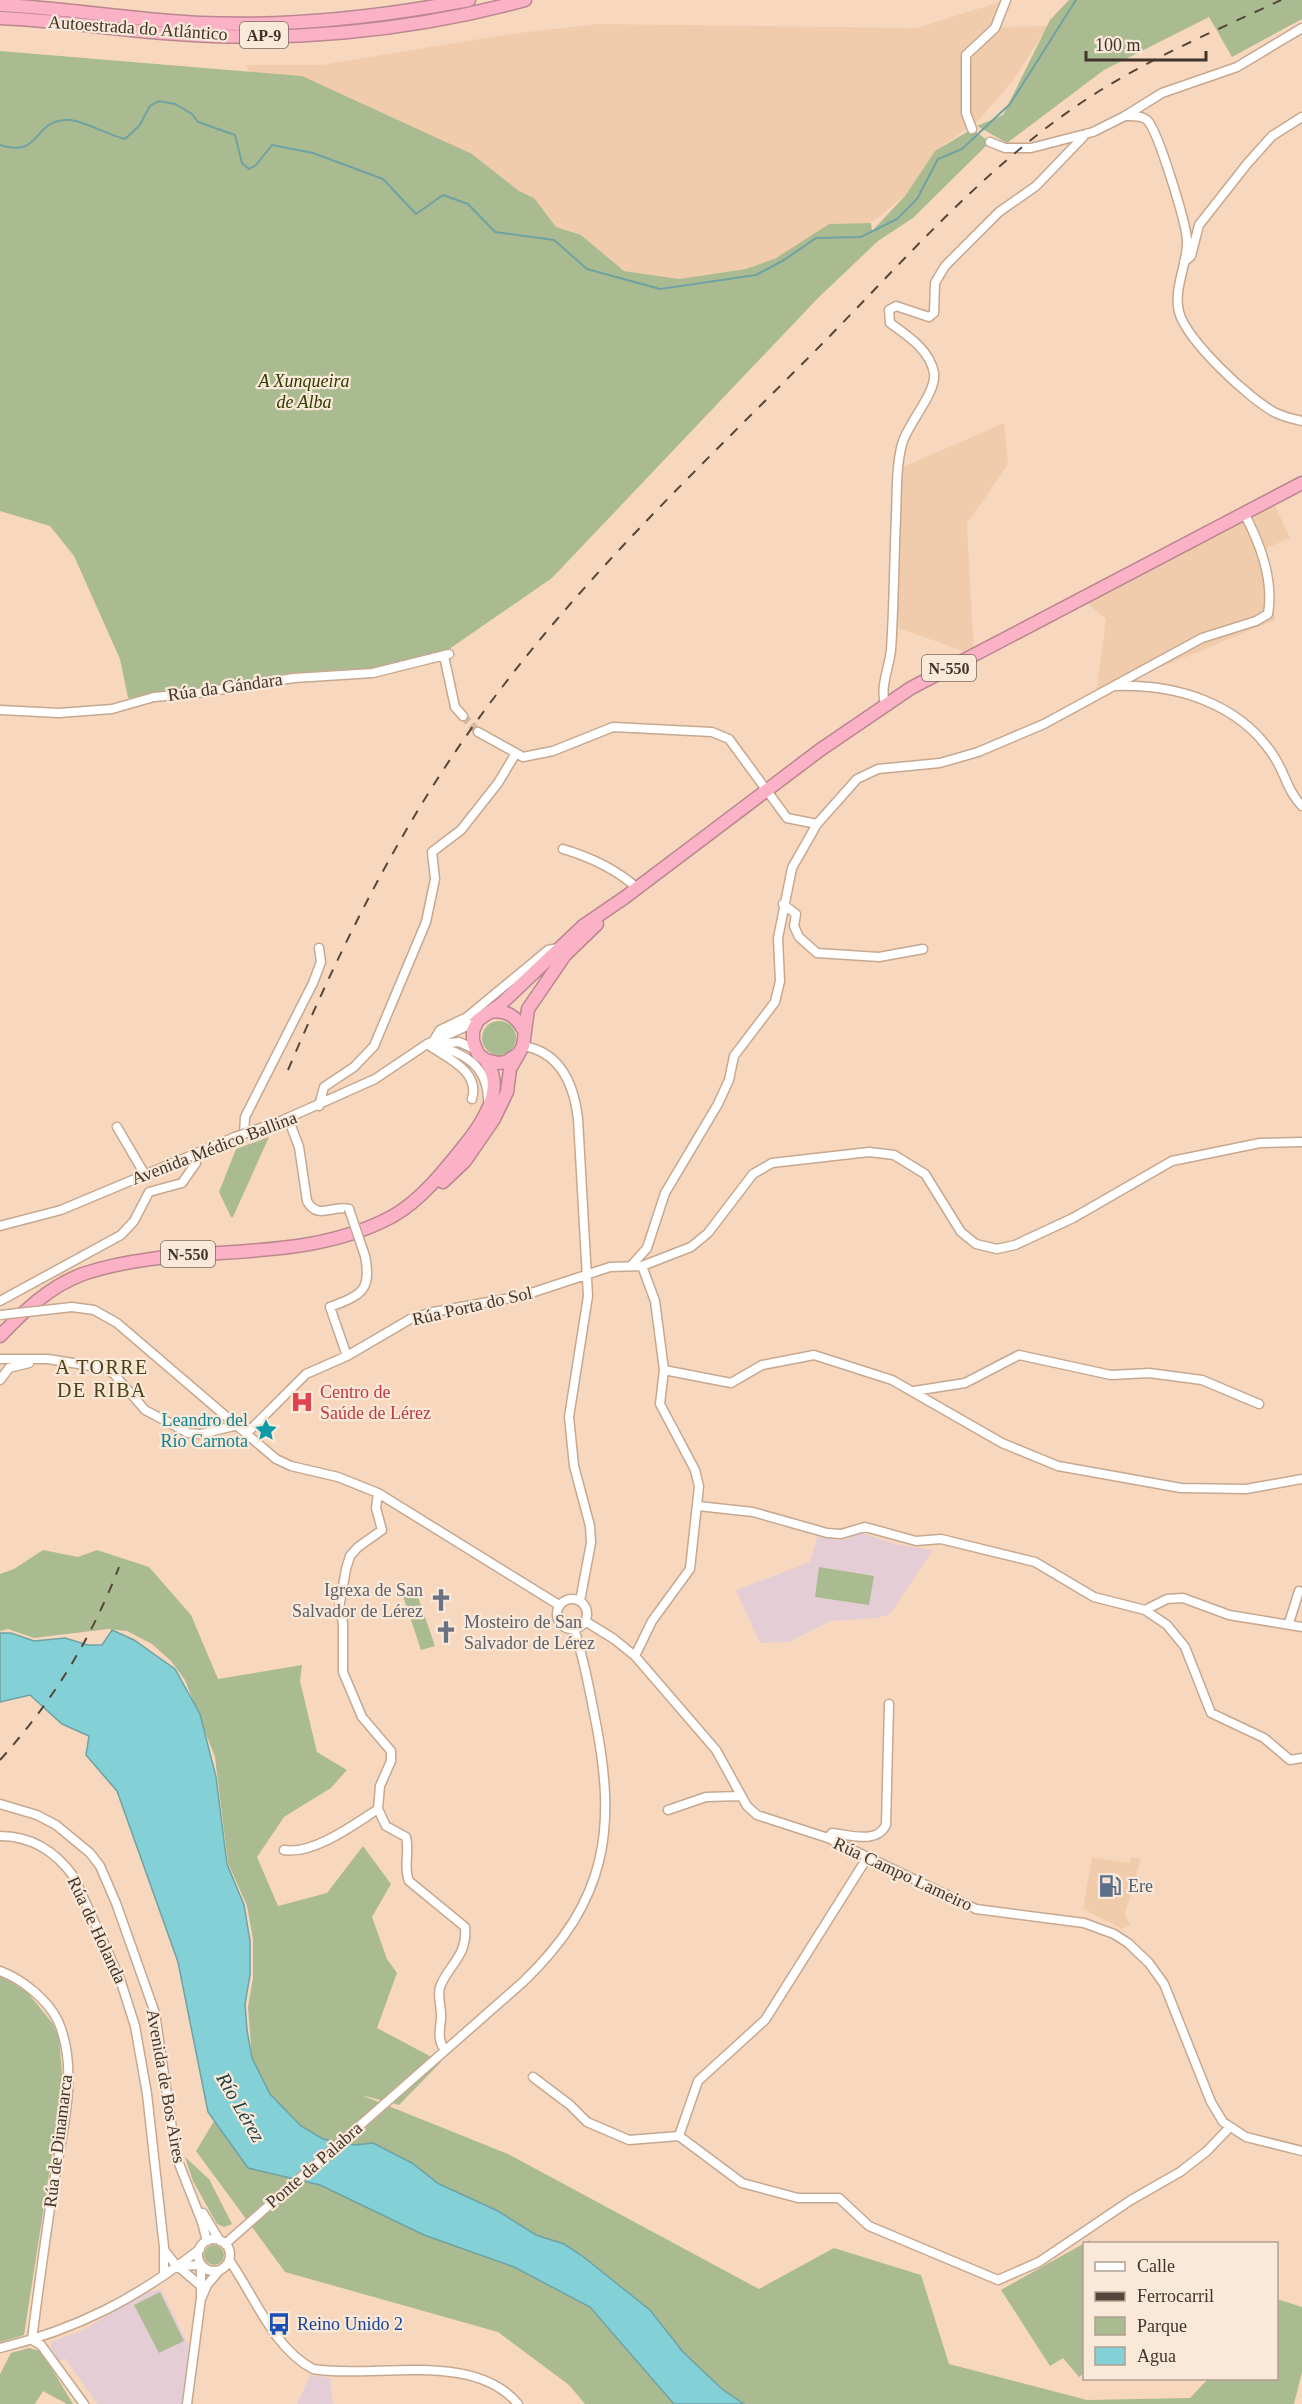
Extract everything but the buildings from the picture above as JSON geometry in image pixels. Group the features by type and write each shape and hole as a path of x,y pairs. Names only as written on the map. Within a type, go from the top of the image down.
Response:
{"highway":[{"name":"Autoestrada do Atlántico","path":"0,5 201,23 265,24 389,14 469,0"},
{"name":"Autoestrada do Atlántico","path":"0,18 165,34 242,36 318,34 395,27 525,0"},
{"name":"N-550","path":"483,1016 500,1005 583,926 885,704 942,671 1302,483"},
{"name":"N-550","path":"0,1336 41,1298 82,1275 159,1256 294,1246 359,1231 394,1215 444,1182 465,1161 494,1119 507,1092 510,1069 520,1050 528,1009 565,955 624,898"},
{"path":"520,1050 506,1062 486,1060 475,1049 473,1031 483,1016 509,1013 517,1019 523,1029"},
{"name":"N-550","path":"394,1215 440,1176 469,1140 488,1108 493,1092 493,1077 486,1060"}],"street":[{"path":"972,129 966,112 966,55 995,28 1006,0"},
{"path":"990,142 1005,148 1031,148 1086,134 1125,116 1162,93 1237,67 1302,28"},
{"path":"1125,116 1144,117 1155,133 1184,222 1187,241 1178,297 1179,312 1203,350 1264,405 1276,413 1302,421"},
{"path":"1184,262 1191,256 1199,225 1247,164 1272,136 1302,117"},
{"path":"885,704 883,687 890,662 893,626 898,470 907,430 931,388 934,375 929,360 913,339 890,323 890,310 899,306 923,316 931,316 936,306 935,283 945,266 999,212 1036,186 1086,134"},
{"path":"631,1266 647,1248 665,1193 718,1104 729,1080 734,1056 775,1002 780,981 778,938 783,904 792,868 817,824 857,779 870,771 961,758 1044,724 1202,638 1256,621 1268,614 1270,601 1260,542 1245,513"},
{"name":"Rúa da Gándara","path":"0,710 59,713 112,709 154,697 198,693 294,678 373,673 447,655 455,706 463,717"},
{"path":"1113,687 1141,685 1206,700 1229,710 1257,736 1273,755 1289,792 1302,807"},
{"path":"478,732 523,757 554,751 613,726 712,732 729,739 767,789 775,805 787,818 817,824"},
{"path":"319,1106 324,1087 354,1067 374,1046 426,922 435,879 432,852 462,830 498,783 516,753"},
{"path":"563,849 585,855 622,875 637,888"},
{"path":"783,904 796,914 795,926 799,937 817,953 879,957 923,949"},
{"path":"244,1134 245,1117 314,983 321,962 319,948"},
{"path":"433,1044 440,1030 467,1017 548,950 558,948"},
{"name":"Avenida Médico Ballina","path":"0,1226 61,1210 144,1173 319,1106 375,1079 419,1050 483,1016"},
{"name":"Avenida Médico Ballina","path":"433,1044 459,1042 475,1049"},
{"path":"433,1044 468,1072 475,1091 472,1099"},
{"path":"433,1044 454,1050 471,1059 482,1072 487,1091 488,1108"},
{"path":"520,1050 538,1048 553,1059 570,1082 578,1119 587,1275 586,1314 569,1416 574,1466 590,1526 591,1543 580,1601"},
{"path":"285,1120 299,1147 307,1201 311,1208 319,1212 349,1209 365,1256 370,1278 363,1291 330,1307 347,1356"},
{"path":"117,1127 144,1173"},
{"path":"635,1656 652,1621 690,1569 699,1479 660,1404 664,1370 654,1293 642,1266 697,1243 748,1179 758,1170 772,1164 869,1152 894,1155 925,1174 961,1232 976,1244 998,1249 1015,1245 1073,1218 1172,1161 1260,1143 1302,1142"},
{"path":"0,1301 121,1235 134,1221 149,1192 177,1186 188,1177 196,1163 196,1153"},
{"name":"Rúa Porta do Sol","path":"247,1433 306,1374 347,1356 402,1323 423,1314 522,1296 615,1266 642,1266"},
{"path":"0,1315 72,1307 94,1310 117,1323 283,1463 338,1477 378,1493 559,1605"},
{"path":"664,1370 731,1383 762,1365 813,1355 892,1380 1002,1443 1058,1466 1181,1488 1246,1489 1302,1479"},
{"path":"914,1391 965,1383 1019,1355 1111,1375 1149,1374 1202,1380 1259,1404"},
{"path":"2,1359 42,1359 103,1368 118,1378 145,1410 181,1431 201,1434 238,1425"},
{"path":"0,1380 12,1366 42,1359"},
{"path":"378,1493 376,1508 382,1530 358,1547 350,1556 341,1587 339,1608 343,1623 345,1681 362,1717 391,1751 391,1761 380,1786 378,1809 386,1826 406,1837 408,1855 406,1869 409,1881 465,1927 458,1960 444,1978 439,1993 441,2013 439,2039 445,2050"},
{"path":"698,1506 753,1512 827,1533 841,1534 865,1527 916,1541 951,1541 1035,1562 1094,1597 1145,1610 1167,1625 1180,1639 1211,1713 1264,1738 1290,1760 1302,1758"},
{"path":"1289,1623 1299,1591"},
{"path":"1145,1610 1175,1597 1193,1600 1229,1615 1289,1623 1302,1627"},
{"path":"570,1599 580,1601 585,1608 585,1621 574,1629 560,1623 556,1614 559,1605 570,1599"},
{"name":"Rúa Campo Lameiro","path":"585,1621 615,1639 635,1656 716,1750 741,1796 757,1815 828,1838 976,1909 1084,1923 1128,1942 1149,1963 1164,1984 1211,2102 1229,2127 1246,2137 1302,2151"},
{"name":"Ponte da Palabra","path":"222,2242 240,2230 548,1958 578,1915 600,1861 607,1808 606,1782 584,1660 574,1629"},
{"path":"828,1838 832,1833 876,1837 882,1833 886,1825 889,1704"},
{"path":"668,1810 706,1797 741,1796"},
{"name":"Avenida de Bos Aires","path":"0,1804 37,1815 56,1825 90,1853 100,1866 116,1903 155,2013 176,2156 202,2222 207,2241"},
{"path":"284,1850 321,1842 343,1832 378,1809"},
{"name":"Rúa de Holanda","path":"0,1836 18,1837 33,1842 63,1862 74,1877 126,1994 135,2026 147,2094 164,2247 164,2274"},
{"path":"679,2136 698,2081 765,2020 867,1858"},
{"name":"Rúa de Dinamarca","path":"0,1971 30,1989 48,2006 58,2021 67,2058 65,2103 33,2340"},
{"path":"533,2077 587,2122 629,2140 679,2136 742,2183 798,2198 839,2198 868,2226 998,2280 1039,2262 1131,2200 1180,2172 1207,2151 1229,2127"},
{"name":"Avenida de Bos Aires","path":"186,2184 222,2242"},
{"path":"0,2348 33,2340 90,2319 178,2266 207,2241 222,2242 229,2251 229,2260 279,2339 301,2362 313,2369 446,2371 491,2384 504,2391 518,2404"},
{"path":"164,2247 171,2254 187,2259"},
{"path":"164,2247 168,2256 200,2285"},
{"path":"187,2404 201,2298 201,2265 198,2257 200,2248"},
{"path":"201,2298 207,2285 229,2260"},
{"path":"178,2266 201,2265 210,2270 219,2270"},
{"path":"33,2340 40,2344 84,2404"}],"shaded area":[{"path":"1006,0 995,27 1048,26 1013,81 978,121 935,151 905,196 871,223 829,224 776,258 746,269 679,279 624,271 581,235 513,215 258,85 245,65 321,65 510,34 599,24 916,28"},
{"path":"1004,423 1008,464 967,524 974,655 893,626 898,469"},
{"path":"1272,499 1290,538 1267,548 1275,620 1096,694 1106,619 1081,598"},
{"path":"862,1533 899,1545 933,1550 890,1614 878,1618 831,1621 789,1642 760,1643 736,1590 810,1562 817,1537 842,1540"},
{"name":"Ere","path":"1092,1857 1129,1863 1131,1857 1141,1859 1125,1914 1130,1925 1122,1929 1083,1909"},
{"path":"161,2289 189,2346 182,2404 97,2404 65,2358 60,2361 51,2349 51,2342 83,2330 145,2293"},
{"path":"310,2375 330,2378 333,2404 297,2404"}],"green space":[{"path":"1069,0 1302,0 1302,19 1232,57 1209,17 1104,70 1007,143 977,126 1003,115 1050,20"},
{"name":"A Xunqueira de Alba","path":"0,51 302,76 472,154 519,191 534,198 556,227 581,235 624,271 679,279 746,269 776,258 829,224 871,223 872,231 905,196 935,151 972,129 990,142 913,218 878,241 818,298 552,578 442,654 418,657 400,665 393,663 377,669 248,686 128,698 120,659 74,556 50,526 0,511"},
{"path":"499,1021 511,1026 516,1038 511,1050 499,1055 487,1050 482,1038 487,1026"},
{"path":"269,1137 233,1217 231,1217 219,1192 236,1149"},
{"path":"43,1550 78,1557 97,1550 149,1567 191,1615 218,1679 302,1665 300,1681 317,1752 347,1770 331,1788 284,1817 257,1857 278,1906 327,1893 363,1846 391,1884 372,1917 387,1959 397,1973 377,2028 441,2062 399,2105 361,2095 508,2154 759,2289 834,2248 921,2275 949,2364 1087,2400 1190,2398 1207,2380 1278,2380 1278,2299 1302,2307 1302,2372 1294,2404 585,2404 569,2385 498,2332 285,2272 196,2151 252,2058 248,2007 253,1978 253,1939 247,1906 228,1863 215,1757 185,1680 171,1661 152,1644 127,1631 108,1629 34,1638 8,1629 0,1631 0,1574 14,1569"},
{"path":"819,1567 874,1576 869,1605 815,1597"},
{"path":"415,1588 435,1646 421,1650 402,1593"},
{"path":"0,1975 28,1993 53,2024 59,2038 63,2084 24,2335 0,2342"},
{"path":"185,2157 209,2179 232,2224 224,2227 217,2224 193,2181"},
{"path":"1083,2244 1083,2374 1079,2377 1063,2358 1050,2366 1001,2290"},
{"path":"214,2245 221,2248 224,2255 221,2262 214,2265 207,2262 204,2255 207,2248"},
{"path":"160,2292 184,2341 159,2353 134,2305"},
{"path":"29,2348 41,2351 73,2404 67,2404 43,2391 35,2404 0,2404 0,2374 11,2353"}],"water":[{"name":"Río Lérez","path":"112,1630 134,1640 175,1669 200,1714 216,1777 227,1864 244,1905 250,1941 250,1975 245,2004 252,2058 270,2094 301,2126 323,2139 354,2145 373,2143 412,2163 439,2184 498,2211 536,2235 564,2244 581,2255 650,2310 683,2352 722,2389 744,2404 674,2404 590,2307 514,2267 424,2235 320,2185 248,2168 208,2112 178,1962 117,1791 86,1755 89,1736 62,1724 30,1695 0,1702 0,1633 11,1633 34,1641 65,1638 88,1645 102,1645"}],"waterway":[{"path":"0,145 13,148 23,147 30,144 46,127 64,120 85,124 125,139 139,126 150,106 159,101 175,104 192,114 198,122 235,135 242,163 249,169 256,165 272,145 313,153 383,179 416,214 443,195 468,204 495,232 554,240 587,269 660,289 756,275 784,260 816,238 861,237 897,219 917,199 938,159 962,149 1010,104 1076,0"}],"tunnel":[{"path":"463,716 478,732"}],"railway":[{"path":"288,1070 333,969 383,871 439,776 503,686 577,596 616,553 942,221 1006,161 1075,107 1124,76 1175,49 1281,0"},
{"path":"0,1760 37,1716 83,1645 119,1567"}],"place":[{"name":"Centro de Saúde de Lérez","path":"302,1402"},
{"name":"Leandro del Río Carnota","path":"266,1430"},
{"name":"Igrexa de San Salvador de Lérez","path":"441,1600"},
{"name":"Mosteiro de San Salvador de Lérez","path":"446,1632"},
{"name":"Ere","path":"1110,1886"},
{"name":"Reino Unido 2","path":"279,2324"}],"district":[{"name":"A TORRE DE RIBA","path":"102,1378"}]}
